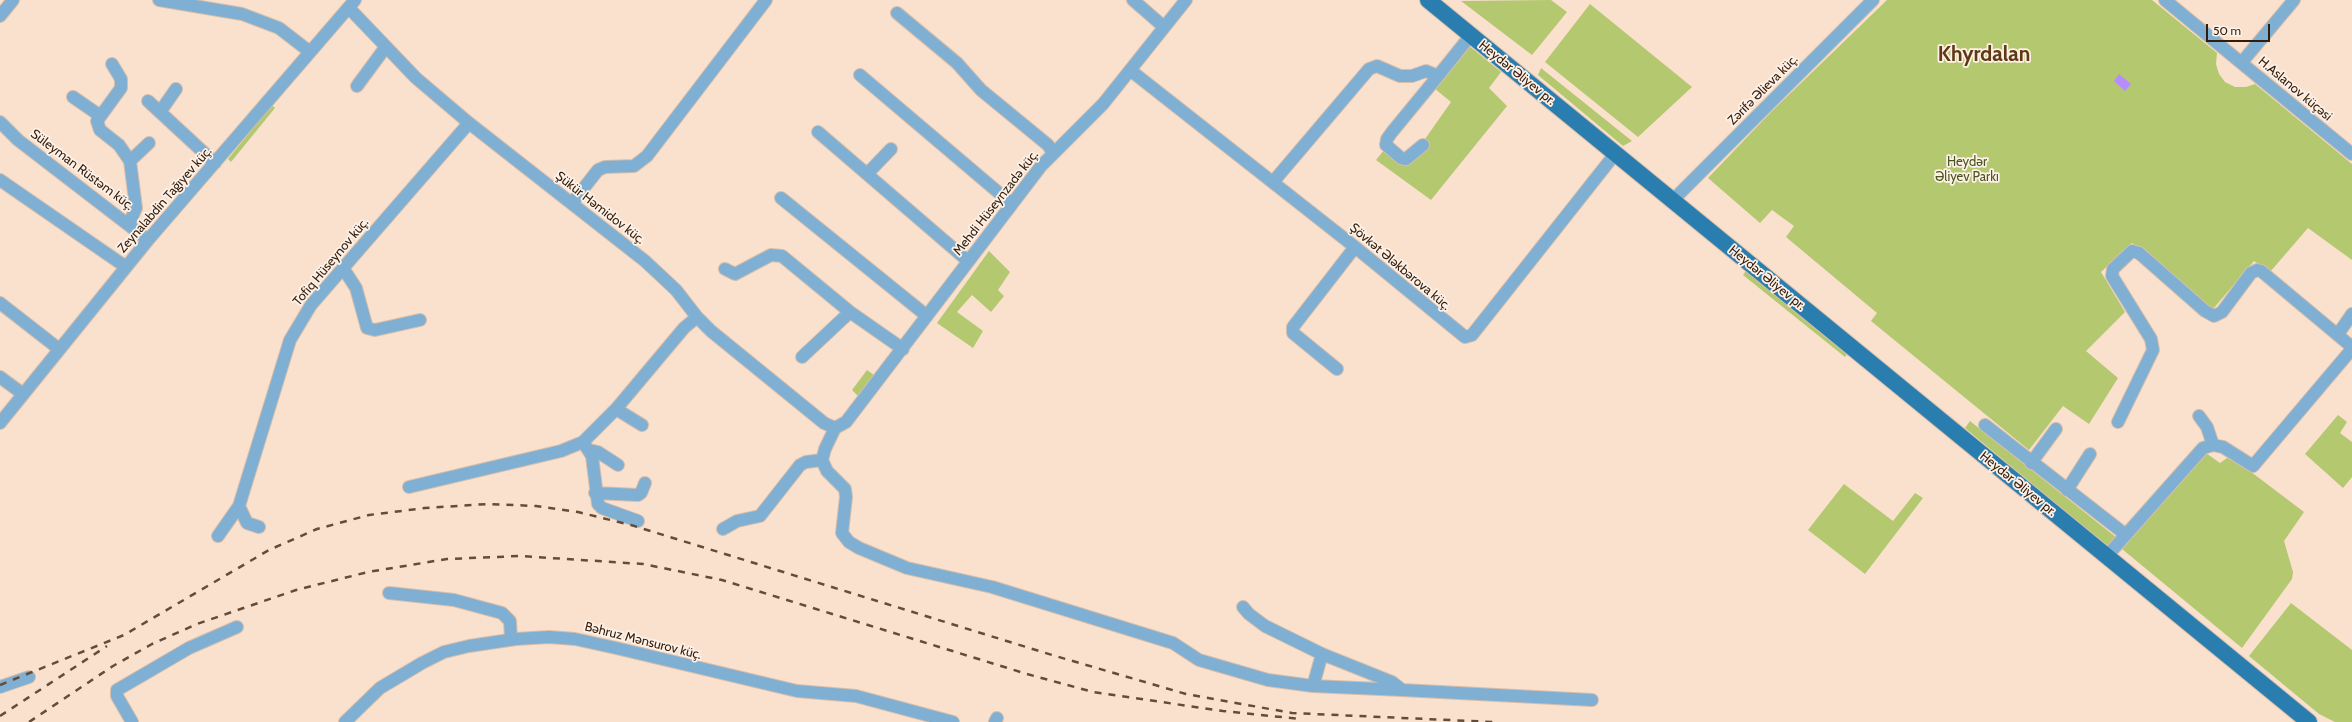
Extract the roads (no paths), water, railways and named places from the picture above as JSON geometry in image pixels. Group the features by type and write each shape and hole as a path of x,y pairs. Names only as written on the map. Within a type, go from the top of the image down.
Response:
{"main road":[{"name":"Heydər Əliyev pr.","path":"1428,0 2107,556 2287,706"},
{"path":"2287,706 2304,722"},
{"path":"2287,706 2309,722"},
{"path":"2287,706 2315,722"}],"street":[{"path":"0,16 13,0"},
{"path":"158,0 242,14 279,28 310,52"},
{"path":"572,203 598,170 605,167 634,166 647,156 766,0"},
{"path":"1133,0 1164,27"},
{"name":"Mehdi Hüseynzadə küç.","path":"835,428 846,422 903,349 968,261 1053,153 1103,104 1186,0"},
{"name":"Zərifə Əlieva küç.","path":"1673,200 1873,0"},
{"name":"H.Aslanov küçəsi","path":"2165,0 2352,154"},
{"path":"2242,62 2294,0"},
{"name":"Zeynalabdin Tağıyev küç.","path":"0,423 148,240 352,4"},
{"name":"Şükür Həmidov küç.","path":"352,4 385,48 469,124 572,203 664,278 676,290 697,318 824,423 835,428"},
{"path":"897,13 957,63 981,90 1044,141 1053,153"},
{"path":"1423,145 1406,159 1401,158 1386,145 1387,139 1392,132 1471,35"},
{"path":"357,86 385,48"},
{"path":"112,64 122,83 122,88 99,115 97,121 100,130 119,145 130,161 136,208 129,224"},
{"path":"1273,182 1373,66 1382,66 1400,76 1412,76 1426,71 1438,76"},
{"name":"Şövkət Ələkbərova küç.","path":"1130,70 1355,247 1461,336 1468,337 1615,154"},
{"path":"860,75 1012,204"},
{"path":"160,112 176,89"},
{"path":"73,97 99,115"},
{"path":"148,101 215,163"},
{"name":"Süleyman Rüstəm küç.","path":"0,122 18,140 148,240"},
{"name":"Tofiq Hüseynov küç.","path":"218,536 239,506 290,340 311,305 469,124"},
{"path":"818,132 968,261"},
{"path":"130,161 149,143"},
{"path":"867,174 891,149"},
{"path":"0,180 126,267"},
{"path":"781,198 927,316"},
{"path":"1337,369 1293,333 1293,328 1355,247"},
{"path":"2107,556 2203,448 2213,445 2227,449 2254,466 2352,348 2338,334 2257,270 2251,273 2222,312 2214,316 2210,315 2139,253 2132,251 2113,269 2112,276 2151,339 2153,350 2118,422"},
{"path":"725,269 736,274 771,255 782,256 850,312 903,349"},
{"path":"343,268 356,288 367,328 375,330 420,320"},
{"path":"0,303 59,349"},
{"path":"802,357 850,312"},
{"path":"2338,334 2352,314"},
{"path":"586,446 684,328 697,318"},
{"path":"0,377 23,394"},
{"path":"616,409 642,425"},
{"path":"2199,416 2207,427 2213,445"},
{"path":"1985,425 2126,535"},
{"path":"835,428 825,449 822,460 827,471 845,488 846,497 842,533 849,542 859,548 907,568 992,587 1173,643 1199,660 1268,680 1313,686 1592,700"},
{"path":"2032,463 2056,429"},
{"path":"586,446 598,504 602,508 638,521"},
{"path":"409,487 586,446 618,465"},
{"path":"2067,490 2090,454"},
{"path":"723,529 737,521 760,516 800,465 806,462 822,460"},
{"path":"595,492 638,495 641,493 645,483"},
{"path":"239,506 247,523 259,527"},
{"path":"389,593 454,600 502,613 510,621 511,640"},
{"path":"1243,606 1249,614 1265,626 1322,654 1392,682 1402,690"},
{"path":"132,722 117,696 117,690 189,648 237,627"},
{"name":"Bəhruz Mənsurov küç.","path":"345,722 380,688 444,652 469,646 511,640 549,637 575,639 797,691 856,696 953,722"},
{"path":"1313,686 1322,654"},
{"path":"0,687 29,677"}],"railway":[{"path":"0,685 124,635 269,550 317,529 369,515 425,508 488,504 536,506 578,512 631,525 1052,655 1186,694 1292,713 1493,722"},
{"path":"29,722 113,666 152,644 197,624 296,590 368,572 447,559 520,556 643,564 722,580 1027,674 1093,692 1223,711 1300,719"},
{"path":"0,716 107,646"}],"district":[{"name":"Khyrdalan","path":"1984,55"}],"park label":[{"name":"Heydər Əliyev Parkı","path":"1967,170"}]}
